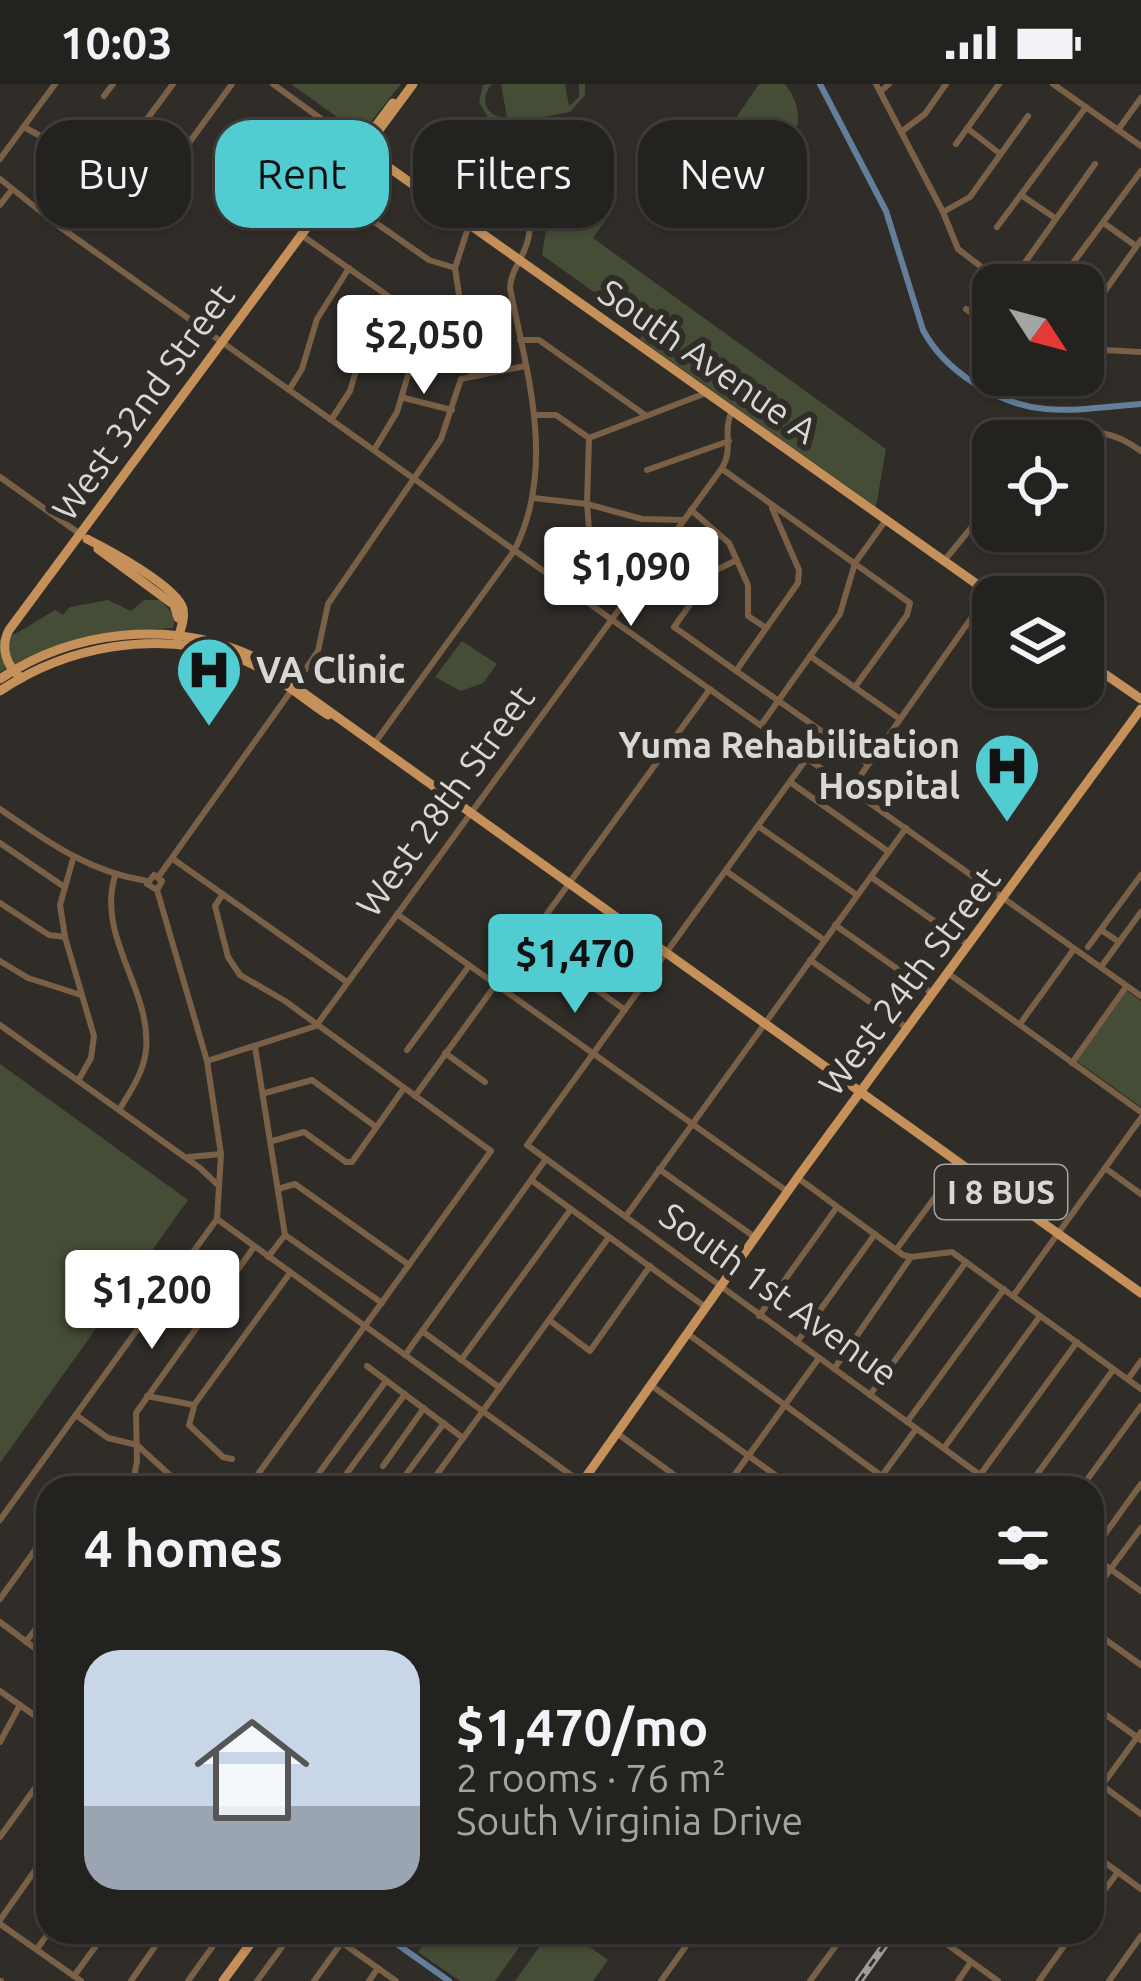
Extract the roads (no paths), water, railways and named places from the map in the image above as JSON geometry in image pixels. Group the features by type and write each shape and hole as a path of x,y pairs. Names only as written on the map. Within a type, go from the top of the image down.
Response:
{"main road":[{"name":"West 32nd Street","path":"383,120 410,84"},
{"name":"West 32nd Street","path":"17,672 10,649 14,624 83,537 305,228"},
{"name":"South Avenue A","path":"473,228 972,581"},
{"path":"0,680 62,648 105,637 177,640 174,605 83,537"},
{"name":"I 8 BUS","path":"177,640 241,651 1141,1293"},
{"path":"0,692 17,672"},
{"path":"1104,673 1141,699"},
{"name":"West 24th Street","path":"589,1476 798,1178 1141,709"},
{"path":"223,1981 250,1944"}],"street":[{"path":"0,159 55,84"},
{"path":"104,96 113,84"},
{"path":"146,120 173,84"},
{"path":"191,140 232,84"},
{"name":"South Avenue A","path":"273,84 322,120"},
{"path":"890,84 878,88 958,249 978,264"},
{"path":"901,132 925,114 946,84"},
{"path":"956,144 999,84"},
{"path":"1053,84 1141,146"},
{"path":"1118,130 1141,98"},
{"path":"997,226 1086,107"},
{"path":"943,212 970,197 1028,116"},
{"path":"24,127 36,133"},
{"path":"968,128 1000,153"},
{"path":"1022,264 1095,164"},
{"path":"1072,264 1141,172"},
{"path":"0,179 1141,997"},
{"path":"0,206 10,192"},
{"path":"1021,195 1055,218"},
{"path":"1104,223 1139,243 1104,292"},
{"path":"383,228 429,260 455,268"},
{"path":"468,228 455,268 471,374"},
{"path":"374,744 514,550 533,498 534,415 510,288 528,228"},
{"path":"300,234 432,326 464,320"},
{"path":"289,390 302,369 322,308 349,268"},
{"path":"331,420 350,391 365,340 392,298"},
{"path":"966,309 972,313"},
{"path":"374,450 432,326"},
{"path":"520,340 539,340 645,415"},
{"path":"1104,350 1141,352"},
{"path":"159,876 318,651 328,604 441,439 458,383 471,374 525,366"},
{"path":"589,438 706,393"},
{"path":"402,398 452,410"},
{"name":"West 28th Street","path":"316,1026 722,468 729,456 732,412"},
{"path":"534,415 556,415 589,438"},
{"path":"1104,432 1141,451"},
{"path":"568,589 591,554 589,438"},
{"path":"647,470 730,441"},
{"path":"722,468 905,598 910,609 855,687"},
{"path":"0,477 83,537"},
{"path":"533,498 587,504 642,519 683,520"},
{"path":"736,670 798,583 799,570 771,505"},
{"path":"691,511 722,533 748,585 748,616 766,628"},
{"path":"761,725 840,614 855,562 886,520"},
{"path":"944,561 972,527"},
{"path":"737,560 714,571 674,627 868,764"},
{"path":"851,789 972,622"},
{"path":"810,656 900,719"},
{"path":"415,1096 710,689"},
{"path":"592,1054 807,758"},
{"path":"790,782 889,852"},
{"path":"0,808 73,859 115,876 147,881"},
{"path":"758,826 857,895"},
{"path":"626,1216 906,828"},
{"path":"0,843 63,886"},
{"path":"172,858 347,982"},
{"path":"73,859 60,905 94,1036 91,1058 78,1081"},
{"path":"725,871 824,940"},
{"path":"1088,947 1141,874"},
{"path":"115,876 109,903 140,1006 146,1050 138,1078 118,1110"},
{"path":"147,881 159,876"},
{"path":"157,890 162,883 159,876"},
{"path":"871,877 970,946"},
{"path":"147,881 157,890"},
{"path":"0,1520 217,1219 221,1154 207,1061 157,890"},
{"path":"223,894 215,906 233,968 491,1151 257,1476"},
{"path":"0,904 49,935 65,937"},
{"path":"1101,968 1141,912"},
{"path":"397,914 788,1192"},
{"path":"835,925 933,994"},
{"path":"1100,930 1119,942"},
{"path":"527,940 625,1010"},
{"path":"1020,1024 1074,948"},
{"path":"810,960 907,1028"},
{"path":"0,962 28,978 81,994"},
{"path":"407,1050 469,965"},
{"path":"949,974 1072,1063 1140,1121 1013,1296"},
{"path":"1072,1063 1126,986"},
{"path":"0,1025 185,1157 221,1189"},
{"path":"207,1061 316,1026"},
{"path":"255,1047 285,1235 268,1258"},
{"path":"445,1053 485,1082"},
{"name":"South 1st Avenue","path":"592,1054 527,1145 980,1475"},
{"path":"264,1094 312,1080 376,1127"},
{"path":"272,1141 304,1132 352,1162 404,1088"},
{"path":"185,1157 221,1154"},
{"path":"405,1355 546,1159"},
{"path":"896,1250 960,1163"},
{"path":"1105,1168 1141,1194"},
{"path":"659,1169 756,1238"},
{"path":"798,1178 896,1250 911,1256 950,1251 1141,1389"},
{"path":"531,1180 707,1308"},
{"path":"278,1189 295,1184 409,1265"},
{"path":"759,1316 837,1208"},
{"path":"461,1360 571,1209"},
{"path":"217,1219 569,1476"},
{"path":"796,1342 874,1234"},
{"path":"285,1235 382,1304"},
{"path":"436,1476 609,1237"},
{"path":"133,1476 136,1413 254,1247"},
{"path":"834,1369 911,1256"},
{"path":"870,1395 966,1262"},
{"path":"549,1320 590,1351 650,1267"},
{"path":"232,1459 223,1457 189,1425 194,1406 290,1273"},
{"path":"907,1422 1004,1289"},
{"path":"944,1448 1040,1316"},
{"path":"422,1331 500,1388"},
{"path":"688,1334 882,1476 916,1429"},
{"path":"980,1475 1077,1342"},
{"path":"734,1476 819,1358"},
{"path":"1128,1379 1141,1361"},
{"path":"367,1366 463,1438"},
{"path":"1036,1476 1114,1369"},
{"path":"317,1476 386,1381"},
{"path":"652,1385 776,1476"},
{"path":"345,1476 405,1394"},
{"path":"147,1396 194,1406"},
{"path":"1091,1476 1141,1406"},
{"path":"382,1466 424,1408"},
{"path":"76,1415 108,1438 137,1444 171,1476"},
{"path":"405,1476 444,1423"},
{"path":"617,1433 676,1476"},
{"path":"1104,1537 1141,1484"},
{"path":"1104,1579 1141,1528"},
{"path":"0,1599 36,1549"},
{"path":"1104,1564 1141,1591"},
{"path":"0,1622 36,1649"},
{"path":"26,1642 36,1628"},
{"path":"1104,1639 1141,1665"},
{"path":"0,1691 36,1716"},
{"path":"0,1742 20,1705"},
{"path":"1104,1713 1140,1737 1104,1783"},
{"path":"0,1837 36,1787"},
{"path":"1104,1787 1141,1814"},
{"path":"1104,1862 1141,1889"},
{"path":"36,1870 0,1922 78,1979 99,1944"},
{"path":"1104,1891 1118,1872"},
{"path":"1109,1981 1141,1936"},
{"path":"37,1949 41,1944"},
{"path":"130,1981 156,1944"},
{"path":"188,1981 214,1944"},
{"path":"257,1981 284,1944"},
{"path":"314,1981 341,1944"},
{"path":"345,1944 396,1981"},
{"path":"661,1981 687,1944"},
{"path":"810,1981 837,1944"},
{"path":"946,1944 998,1981"},
{"path":"1039,1981 1064,1944"},
{"path":"958,1981 971,1962"},
{"path":"369,1981 378,1968"}],"waterway":[{"path":"820,84 886,211 923,330 945,360 975,384 1028,406 1070,410 1141,404"},
{"path":"397,1944 449,1981"}],"railway":[{"path":"859,1981 885,1944"}],"place":[{"name":"VA Clinic","path":"209,729"},
{"name":"Yuma Rehabilitation Hospital","path":"1007,825"}]}
